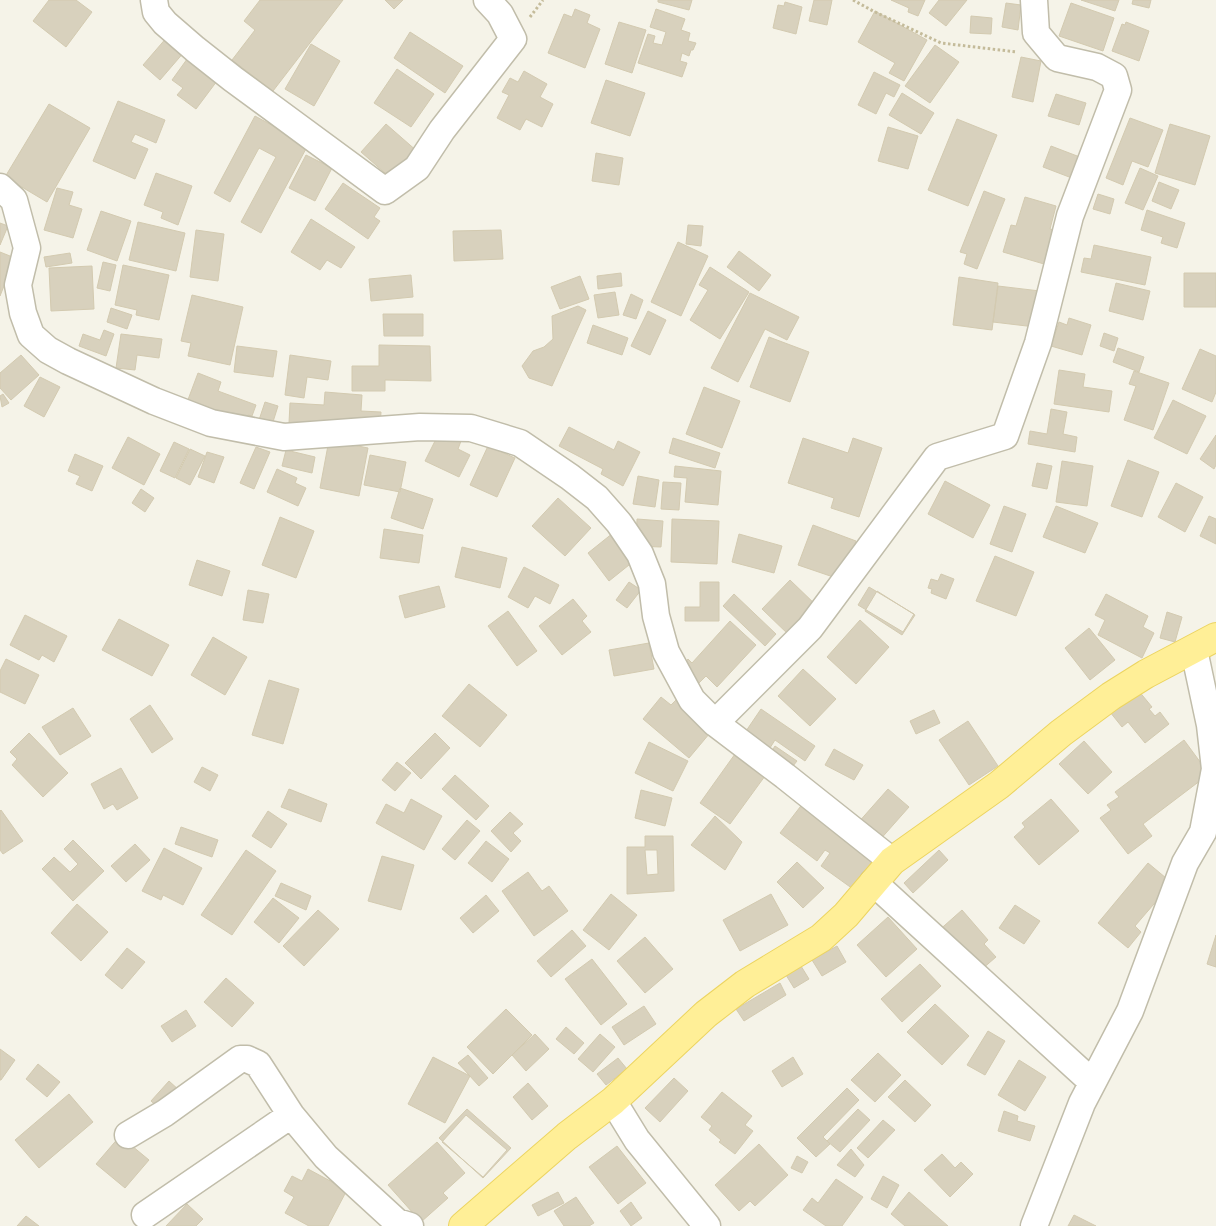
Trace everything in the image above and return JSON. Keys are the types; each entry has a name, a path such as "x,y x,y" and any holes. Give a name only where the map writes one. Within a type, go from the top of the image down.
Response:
{"main road":[{"path":"463,1226 567,1136 613,1101 706,1014 745,984 822,938 846,915 892,861 999,785 1061,733 1111,696 1146,674 1205,644"}],"street":[{"path":"154,0 156,12 160,17 195,49 385,191 417,168 442,130 513,39 500,14 487,0"},
{"path":"715,723 810,628 937,458 1005,436 1038,343 1070,216 1118,90 1114,76 1098,66 1057,58 1036,33 1034,0"},
{"path":"0,187 14,200 27,248 18,285 23,313 31,335 48,350 68,361 154,401 211,423 284,438 420,427 471,428 520,444 570,477 597,498 619,523 640,554 652,584 656,616 666,652 692,700 715,723 892,861"},
{"path":"1034,1226 1082,1103 1130,1011 1185,863 1203,832 1215,769 1210,726 1205,644"},
{"path":"873,882 1092,1082"},
{"path":"128,1136 165,1113 240,1059 247,1059 258,1064 291,1115 326,1157 396,1222 410,1226"},
{"path":"613,1101 638,1140 708,1226"},
{"path":"145,1215 291,1115"}],"path":[{"path":"853,0 942,43 1057,58"}],"building":[{"path":"49,0 76,0 92,12 66,47 33,21"},
{"path":"260,0 343,0 273,91 232,60 255,30 244,21"},
{"path":"385,0 403,0 394,9"},
{"path":"658,0 692,0 689,10 658,2"},
{"path":"814,0 832,0 827,25 809,21"},
{"path":"891,0 925,0 918,16 908,12 909,8"},
{"path":"939,0 967,0 946,26 929,13"},
{"path":"1081,0 1119,0 1115,11"},
{"path":"1133,0 1151,0 1149,8 1132,4"},
{"path":"785,2 802,7 796,34 773,28 778,5 784,6"},
{"path":"1006,3 1021,5 1018,30 1002,27"},
{"path":"1071,3 1114,18 1103,51 1059,36"},
{"path":"575,9 590,15 587,23 600,29 585,68 548,53 564,14 572,17"},
{"path":"656,9 685,19 681,30 690,33 688,41 696,43 689,56 682,53 680,61 687,63 682,77 638,63 648,34 655,36 653,43 662,45 666,32 650,27"},
{"path":"875,11 927,40 904,81 889,73 895,63 858,42"},
{"path":"971,16 992,18 991,34 970,33"},
{"path":"619,22 646,30 632,73 605,64"},
{"path":"1126,22 1149,31 1139,61 1112,51 1122,24 1125,25"},
{"path":"410,32 463,66 445,93 394,58"},
{"path":"168,36 185,51 160,80 143,65"},
{"path":"311,44 340,61 314,106 285,89"},
{"path":"935,45 959,62 930,103 905,86"},
{"path":"190,55 220,77 196,109 177,95 183,88 172,80"},
{"path":"1021,57 1041,61 1033,102 1012,97"},
{"path":"397,69 434,94 411,127 374,103"},
{"path":"524,71 547,84 540,97 553,104 542,127 526,119 520,130 497,118 509,95 502,92 510,78 518,82"},
{"path":"874,72 900,85 894,97 886,93 876,114 858,105"},
{"path":"606,80 645,93 630,136 591,123"},
{"path":"902,93 934,113 921,134 889,115"},
{"path":"1056,94 1086,103 1079,125 1048,116"},
{"path":"118,101 165,120 156,143 135,134 131,142 148,149 135,179 93,161"},
{"path":"49,104 90,128 47,202 5,177"},
{"path":"255,116 308,145 261,233 241,222 276,157 259,148 230,202 214,193"},
{"path":"1130,118 1163,130 1148,167 1132,161 1123,185 1106,178"},
{"path":"957,119 997,135 968,206 928,190"},
{"path":"386,124 418,152 393,180 361,152"},
{"path":"1170,124 1210,136 1195,185 1155,173"},
{"path":"888,127 918,136 908,169 878,161"},
{"path":"1051,146 1085,159 1077,180 1043,167"},
{"path":"596,153 623,158 619,185 592,181"},
{"path":"306,155 332,168 315,201 289,188"},
{"path":"1140,168 1158,176 1143,210 1125,203"},
{"path":"156,173 192,186 178,225 161,218 163,212 144,205"},
{"path":"1159,182 1179,190 1171,209 1152,201"},
{"path":"343,183 380,208 374,217 380,221 368,239 325,209"},
{"path":"57,188 73,192 69,205 82,209 73,238 44,230"},
{"path":"984,191 1005,199 977,269 964,264 967,254 960,252"},
{"path":"1098,194 1114,199 1110,214 1093,209"},
{"path":"1025,197 1056,206 1050,229 1054,230 1044,264 1003,252 1011,225 1016,226"},
{"path":"1147,210 1185,223 1177,248 1161,243 1163,237 1141,230"},
{"path":"101,211 131,221 117,261 87,250"},
{"path":"311,219 355,247 341,268 327,260 320,270 291,252"},
{"path":"138,222 185,233 176,271 129,260"},
{"path":"0,223 8,226 0,245"},
{"path":"688,225 703,226 701,246 686,244"},
{"path":"196,230 224,234 218,281 190,277"},
{"path":"501,230 503,259 454,261 453,231"},
{"path":"678,242 708,256 681,316 651,302"},
{"path":"1094,245 1151,257 1145,285 1081,272 1084,258 1091,259"},
{"path":"739,251 771,275 759,291 727,267"},
{"path":"0,252 15,258 0,296"},
{"path":"70,253 72,263 46,267 44,257"},
{"path":"103,262 116,265 110,291 97,288"},
{"path":"123,265 169,275 159,320 136,315 137,310 115,305"},
{"path":"92,266 94,309 51,311 49,268"},
{"path":"710,267 749,292 720,339 690,320 708,290 699,285"},
{"path":"621,273 622,286 598,289 597,276"},
{"path":"1184,273 1216,273 1216,307 1184,307"},
{"path":"411,275 413,297 371,301 369,279"},
{"path":"580,276 589,299 560,309 551,287"},
{"path":"959,277 998,283 992,330 953,325"},
{"path":"1116,283 1150,291 1143,320 1109,311"},
{"path":"998,286 1040,291 1035,327 993,322"},
{"path":"615,292 619,315 598,318 594,295"},
{"path":"750,293 799,317 787,340 765,329 738,382 711,368"},
{"path":"631,294 643,300 636,319 623,315"},
{"path":"192,295 243,307 230,365 188,356 191,343 181,341"},
{"path":"578,306 586,310 552,386 529,378 522,366 533,351 544,347 553,339 552,316"},
{"path":"111,308 132,315 127,329 107,322"},
{"path":"648,311 666,320 650,355 631,346"},
{"path":"383,314 423,314 423,336 384,336"},
{"path":"1069,318 1091,325 1082,355 1051,346 1059,322 1067,325"},
{"path":"593,325 628,338 622,355 587,343"},
{"path":"104,330 114,334 106,356 79,346 83,334 100,340"},
{"path":"1104,333 1118,338 1114,351 1100,346"},
{"path":"121,334 162,339 159,358 137,355 135,370 116,368"},
{"path":"769,337 809,352 790,402 750,387"},
{"path":"379,345 430,346 431,381 385,380 385,391 352,391 352,366 379,366"},
{"path":"237,346 277,351 273,377 234,372"},
{"path":"1118,348 1144,357 1139,372 1113,362"},
{"path":"1200,349 1216,356 1216,392 1212,402 1182,389"},
{"path":"21,355 39,375 11,400 0,388 0,373"},
{"path":"290,355 331,361 328,380 307,377 304,398 285,395"},
{"path":"1059,370 1085,374 1083,387 1112,391 1109,412 1054,404"},
{"path":"1134,371 1169,383 1153,430 1124,420 1136,386 1129,384"},
{"path":"198,373 221,382 218,391 256,405 252,416 248,415 244,425 186,405"},
{"path":"40,377 60,387 44,417 24,406"},
{"path":"704,387 740,401 722,448 686,434"},
{"path":"325,392 362,395 361,411 381,412 380,429 289,423 290,403 324,405"},
{"path":"3,394 9,403 2,407 0,396"},
{"path":"1173,400 1206,416 1187,454 1154,438"},
{"path":"265,402 278,406 272,425 259,420"},
{"path":"1051,409 1067,412 1063,434 1077,437 1075,452 1028,444 1030,431 1047,434"},
{"path":"569,427 614,450 618,441 640,452 623,486 601,474 603,469 559,446"},
{"path":"440,431 461,441 458,449 470,455 459,477 425,461"},
{"path":"1216,435 1216,465 1214,469 1200,459"},
{"path":"128,437 160,454 144,485 112,468"},
{"path":"673,438 720,453 715,468 669,453"},
{"path":"803,438 848,453 853,438 882,448 859,517 831,508 834,498 788,483"},
{"path":"329,440 368,448 359,496 320,488"},
{"path":"174,442 189,449 175,478 160,471"},
{"path":"488,446 515,458 497,497 470,485"},
{"path":"256,447 270,452 254,489 240,483"},
{"path":"190,449 205,456 190,485 176,478"},
{"path":"286,450 315,457 312,473 282,466"},
{"path":"207,452 224,457 214,483 198,477"},
{"path":"75,454 103,466 92,491 76,484 80,476 68,471"},
{"path":"370,455 406,462 400,492 364,485"},
{"path":"1128,460 1159,472 1142,517 1111,506"},
{"path":"1062,461 1093,466 1087,506 1056,502"},
{"path":"1037,463 1052,466 1047,489 1032,486"},
{"path":"675,466 721,471 718,505 685,502 687,478 674,477"},
{"path":"277,469 297,478 295,483 306,488 298,506 267,492"},
{"path":"638,476 659,480 655,507 633,504"},
{"path":"945,481 990,505 973,538 928,514"},
{"path":"663,482 681,483 679,510 661,509"},
{"path":"1176,483 1203,497 1185,532 1158,517"},
{"path":"400,488 433,499 423,529 391,518"},
{"path":"141,489 154,498 145,512 132,503"},
{"path":"558,498 591,528 565,556 532,526"},
{"path":"1004,506 1026,514 1012,552 990,544"},
{"path":"1056,506 1098,523 1085,553 1043,537"},
{"path":"1209,516 1216,519 1216,544 1200,536"},
{"path":"280,517 314,531 296,578 262,565"},
{"path":"637,519 663,521 661,547 636,546"},
{"path":"672,519 719,521 717,564 671,562"},
{"path":"813,525 856,541 842,580 798,565"},
{"path":"384,529 423,535 419,563 380,558"},
{"path":"613,533 634,561 609,581 588,553"},
{"path":"739,534 782,546 774,573 732,562"},
{"path":"462,547 507,558 500,588 455,577"},
{"path":"995,556 1034,572 1016,616 976,601"},
{"path":"197,560 230,571 222,596 189,585"},
{"path":"524,567 559,585 550,604 535,596 528,608 508,597"},
{"path":"941,574 954,579 946,599 931,593 932,589 928,588 931,579 938,581"},
{"path":"790,580 818,607 790,636 762,609"},
{"path":"629,582 641,590 627,608 616,600"},
{"path":"700,582 719,582 719,621 685,621 685,607 700,607"},
{"path":"439,586 445,607 405,618 399,596"},
{"path":"869,587 914,614 903,632 858,605"},
{"path":"248,590 269,594 263,623 243,620"},
{"path":"877,591 915,615 902,635 865,611"},
{"path":"734,594 776,634 765,646 723,606"},
{"path":"1106,594 1148,616 1143,627 1154,633 1142,658 1098,635 1105,620 1095,615"},
{"path":"573,599 587,616 582,621 591,632 562,655 539,626"},
{"path":"508,611 537,651 517,666 488,626"},
{"path":"1167,612 1182,617 1175,642 1160,638"},
{"path":"25,615 67,636 54,662 42,655 39,660 10,645"},
{"path":"119,619 169,645 152,676 102,650"},
{"path":"860,620 889,647 856,684 827,657"},
{"path":"730,621 756,645 717,687 706,676 699,683 681,667 688,659 692,663"},
{"path":"1089,628 1115,660 1090,680 1065,648"},
{"path":"213,637 247,657 225,695 191,675"},
{"path":"649,643 654,669 614,676 609,650"},
{"path":"6,659 39,675 25,704 0,692 0,671"},
{"path":"803,669 836,699 810,726 778,696"},
{"path":"269,680 299,689 283,744 252,735"},
{"path":"469,684 507,715 480,747 442,716"},
{"path":"1138,690 1152,707 1149,709 1155,716 1160,712 1169,724 1145,743 1128,722 1122,727 1110,712"},
{"path":"661,697 671,705 679,697 715,727 689,758 643,719"},
{"path":"150,705 173,739 152,753 130,719"},
{"path":"73,708 91,736 60,755 42,727"},
{"path":"761,709 815,746 805,761 775,740 768,751 744,734"},
{"path":"934,710 940,723 916,734 910,721"},
{"path":"968,721 998,766 969,785 939,740"},
{"path":"29,733 68,773 43,797 12,765 17,759 10,752"},
{"path":"435,733 450,748 421,779 405,763"},
{"path":"1184,740 1209,774 1143,824 1152,836 1128,854 1100,818 1111,810 1107,805 1119,797 1115,792"},
{"path":"1084,741 1112,772 1088,794 1059,764"},
{"path":"649,742 688,761 673,791 635,773"},
{"path":"775,746 797,761 789,771 768,757"},
{"path":"834,749 863,765 854,780 825,765"},
{"path":"735,754 765,776 730,824 700,803"},
{"path":"397,762 411,773 395,791 382,780"},
{"path":"202,767 218,775 210,791 194,782"},
{"path":"121,768 138,798 117,810 113,804 104,809 91,784"},
{"path":"455,775 489,806 476,820 442,789"},
{"path":"289,789 327,804 321,822 281,807"},
{"path":"888,789 909,807 878,842 857,824"},
{"path":"641,790 672,798 665,826 635,818"},
{"path":"807,798 880,852 853,889 821,866 830,853 825,850 817,861 780,833"},
{"path":"411,799 442,816 424,850 376,823 386,804 404,813"},
{"path":"1051,799 1079,831 1039,865 1014,837 1025,827 1022,823"},
{"path":"1,810 23,841 3,854 0,850"},
{"path":"268,811 287,824 271,848 252,836"},
{"path":"510,812 523,824 513,833 521,841 511,852 491,831"},
{"path":"715,816 742,842 725,870 691,845"},
{"path":"467,820 480,831 455,860 442,849"},
{"path":"181,827 218,840 212,857 175,844"},
{"path":"645,836 673,836 674,891 627,894 627,847 645,847","holes":["645,850 657,850 658,874 647,875"]},
{"path":"73,840 104,871 73,901 42,869 54,857 70,872 78,864 64,849"},
{"path":"486,841 509,859 492,882 468,863"},
{"path":"135,844 150,860 126,882 111,866"},
{"path":"164,848 202,868 183,905 163,895 161,900 142,891"},
{"path":"246,850 276,871 232,935 201,915"},
{"path":"939,850 948,860 913,893 904,883"},
{"path":"382,856 414,865 401,910 368,901"},
{"path":"797,862 824,888 803,908 777,882"},
{"path":"1148,863 1172,883 1135,926 1141,932 1128,948 1098,923"},
{"path":"528,872 542,891 549,886 568,911 534,936 502,891"},
{"path":"281,883 311,896 306,910 275,896"},
{"path":"611,894 637,915 609,950 583,930"},
{"path":"771,894 788,925 740,951 723,920"},
{"path":"486,895 499,911 473,933 460,918"},
{"path":"273,898 299,918 279,943 254,922"},
{"path":"77,904 108,932 81,961 51,933"},
{"path":"1015,905 1040,921 1024,944 999,928"},
{"path":"318,910 339,929 304,966 283,946"},
{"path":"962,910 988,940 984,944 996,957 974,976 936,933"},
{"path":"888,917 917,949 886,977 857,945"},
{"path":"572,930 586,946 551,977 537,961"},
{"path":"1216,935 1216,967 1207,964"},
{"path":"645,937 673,969 645,993 617,961"},
{"path":"837,946 846,962 822,976 812,960"},
{"path":"127,948 145,962 122,989 105,975"},
{"path":"592,959 627,1004 601,1025 565,979"},
{"path":"920,964 941,986 902,1022 881,999"},
{"path":"801,966 809,979 794,988 786,975"},
{"path":"226,978 254,1003 232,1027 204,1002"},
{"path":"780,983 786,995 744,1021 736,1009"},
{"path":"935,1004 969,1036 942,1065 907,1032"},
{"path":"644,1006 656,1024 624,1045 612,1027"},
{"path":"506,1009 532,1035 493,1074 467,1047"},
{"path":"186,1010 196,1026 172,1042 161,1026"},
{"path":"566,1027 584,1043 574,1054 556,1039"},
{"path":"988,1031 1005,1041 985,1075 967,1065"},
{"path":"535,1034 549,1049 526,1071 512,1055"},
{"path":"600,1034 615,1047 593,1072 578,1059"},
{"path":"0,1049 15,1060 1,1080 0,1080"},
{"path":"878,1053 901,1075 875,1102 851,1080"},
{"path":"468,1055 488,1078 479,1086 458,1063"},
{"path":"433,1057 470,1076 445,1123 408,1104"},
{"path":"793,1057 803,1074 782,1087 772,1071"},
{"path":"618,1058 627,1069 606,1085 597,1074"},
{"path":"1019,1060 1046,1077 1025,1111 998,1095"},
{"path":"38,1064 60,1082 47,1097 26,1079"},
{"path":"674,1078 688,1091 660,1122 645,1108"},
{"path":"905,1080 931,1105 915,1122 888,1097"},
{"path":"169,1081 180,1091 162,1111 151,1101"},
{"path":"528,1083 548,1106 532,1120 513,1097"},
{"path":"847,1088 859,1100 823,1137 830,1144 816,1157 797,1138"},
{"path":"722,1092 752,1116 745,1125 753,1131 735,1154 719,1142 721,1140 709,1130 712,1126 701,1117"},
{"path":"69,1094 93,1122 39,1168 15,1140"},
{"path":"467,1109 511,1148 483,1178 439,1138"},
{"path":"858,1109 870,1120 840,1152 827,1141"},
{"path":"1004,1111 1018,1116 1017,1121 1035,1126 1030,1141 998,1131"},
{"path":"466,1115 507,1150 483,1177 442,1142"},
{"path":"883,1120 895,1130 868,1158 857,1148"},
{"path":"120,1136 149,1160 125,1188 96,1164"},
{"path":"437,1142 465,1173 443,1193 448,1198 421,1222 388,1185"},
{"path":"759,1144 788,1175 755,1206 750,1201 739,1211 715,1185"},
{"path":"617,1146 646,1183 618,1204 589,1167"},
{"path":"851,1149 864,1165 855,1177 837,1165"},
{"path":"942,1154 955,1168 961,1162 973,1174 950,1197 924,1170"},
{"path":"797,1156 808,1162 802,1173 791,1168"},
{"path":"308,1169 347,1190 328,1226 309,1226 285,1213 294,1197 284,1191 292,1176 302,1181"},
{"path":"883,1176 899,1185 887,1208 871,1199"},
{"path":"836,1179 863,1197 842,1226 826,1226 803,1210 812,1198 818,1203"},
{"path":"558,1192 564,1203 538,1216 532,1205"},
{"path":"909,1192 948,1226 905,1226 891,1214"},
{"path":"576,1197 594,1223 589,1226 564,1226 554,1211"},
{"path":"631,1202 642,1218 631,1226 620,1211"},
{"path":"187,1204 203,1219 196,1226 166,1226"},
{"path":"1074,1215 1096,1226 1068,1226"},
{"path":"26,1216 39,1226 17,1226"}]}
